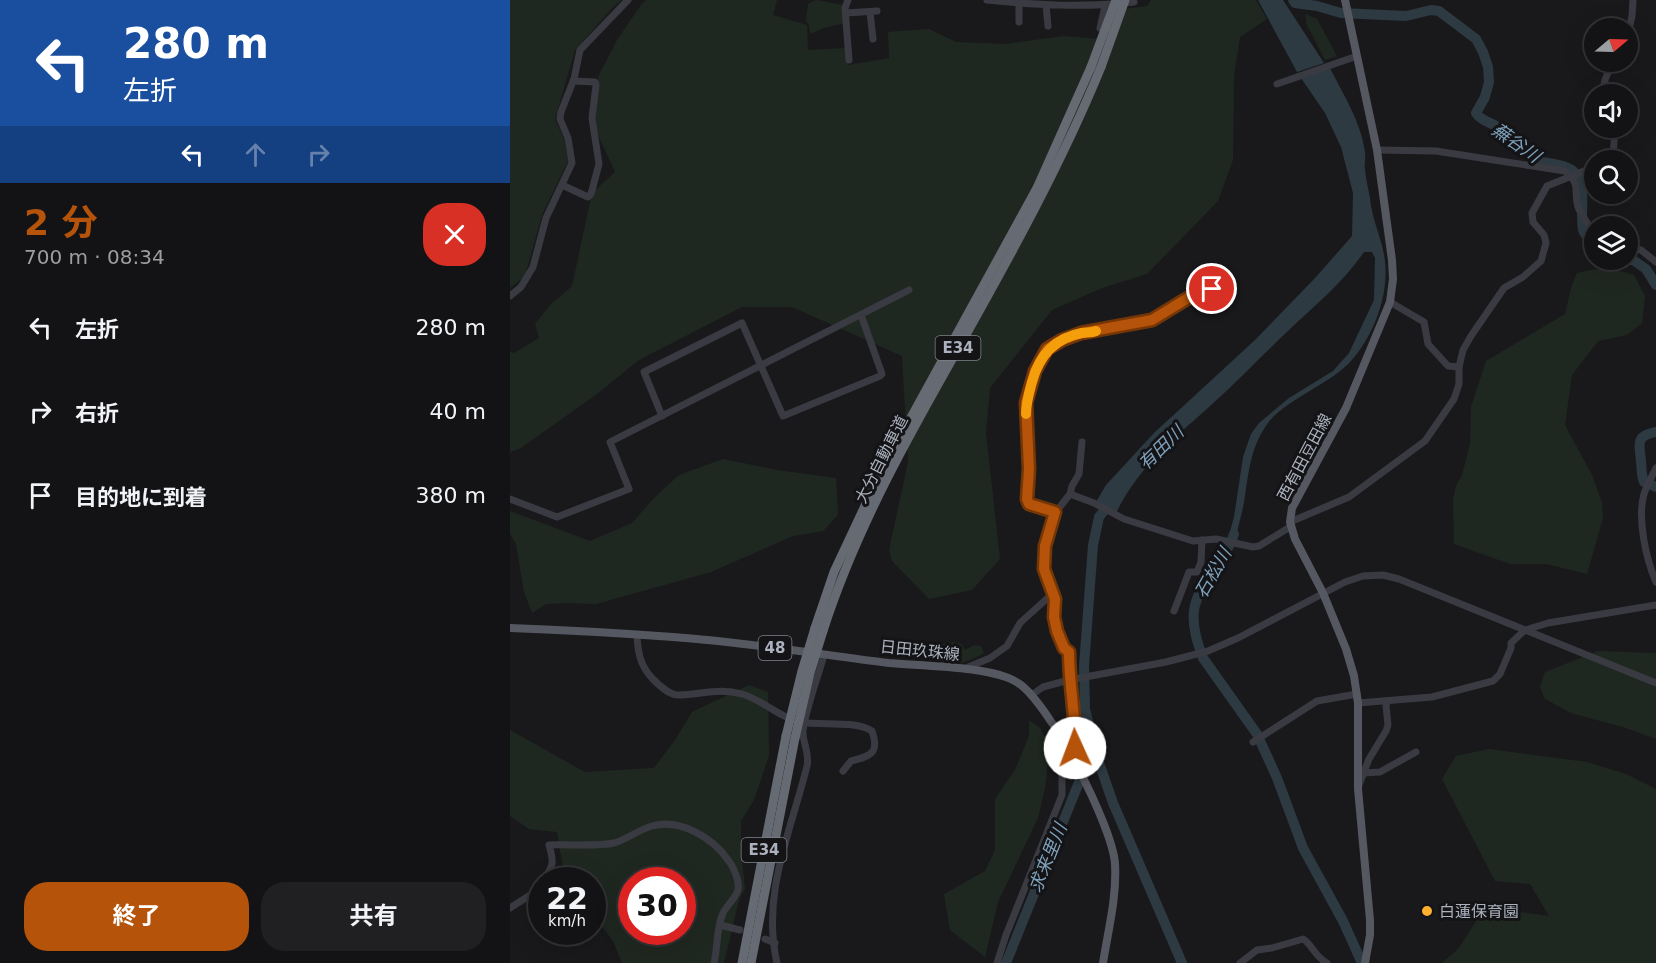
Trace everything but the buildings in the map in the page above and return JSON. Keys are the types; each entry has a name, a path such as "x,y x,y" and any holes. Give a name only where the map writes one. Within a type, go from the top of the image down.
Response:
{"highway":[{"name":"大分自動車道","path":"742,963 790,737 810,673 819,630 887,481 924,408 1033,213 1080,117 1116,0"},
{"name":"大分自動車道","path":"1096,67 1130,1"},
{"name":"大分自動車道","path":"751,963 790,737"}],"main road":[{"name":"西有田豆田線","path":"1345,0 1377,150 1393,279 1390,302 1346,408 1292,508 1290,524 1323,593 1346,649 1354,676 1358,699 1358,789 1370,911 1366,959"},
{"name":"日田玖珠線","path":"510,628 672,637 991,672 1008,677 1033,694 1077,766 1112,846 1116,878 1103,963"}],"street":[{"path":"510,296 521,287 533,267 546,218 572,163 568,138 560,119 573,81 580,50 628,0"},
{"path":"848,0 846,13 849,60"},
{"path":"987,0 1046,5 1105,6 1130,1"},
{"path":"1632,18 1633,0"},
{"path":"1019,3 1019,22"},
{"path":"1046,5 1048,26"},
{"path":"1100,28 1105,6"},
{"path":"846,13 874,11 873,39"},
{"path":"1277,84 1357,56"},
{"path":"562,185 588,197 591,194 599,164 592,118 596,85 595,82 573,81"},
{"path":"1377,150 1436,151 1555,169 1574,174"},
{"path":"1070,494 1094,503 1124,519 1193,541 1224,540 1253,547 1259,546 1290,524 1349,498 1425,441 1454,399 1459,384 1459,367 1471,336 1504,288 1523,277 1541,261 1546,243 1545,235 1533,222 1532,213 1547,186 1584,170"},
{"path":"1574,174 1584,216"},
{"path":"1638,250 1656,262"},
{"path":"1055,512 1035,507 1029,504 1027,499 1029,469 1026,403 1041,357 1047,349 1081,333 1152,320 1162,316 1188,298 1212,289 1208,274"},
{"path":"510,499 557,517 629,489 610,442 909,290"},
{"path":"1390,302 1424,322 1428,344 1448,366 1459,367"},
{"path":"662,416 644,372 742,323 783,416 880,376 882,374 861,315"},
{"path":"997,963 1062,795 1062,775 1075,748 1076,729 1069,680 1069,652 1064,648 1057,631 1054,617 1055,599 1044,569 1045,546 1055,512 1070,494 1081,467 1082,442"},
{"path":"1656,468 1644,494 1642,510 1646,553 1656,582"},
{"path":"1174,611 1189,572 1197,572 1201,562 1202,540"},
{"path":"1033,694 1043,687 1069,680 1166,662 1208,651 1238,638 1345,582 1363,576 1383,575 1399,579 1656,683"},
{"path":"961,670 990,658 1007,646 1020,623 1052,594"},
{"path":"1253,742 1317,701 1358,699 1387,702 1432,697 1493,681 1500,674 1511,648 1510,643 1525,630 1548,622 1656,605"},
{"path":"637,636 638,652 645,673 672,694 717,690 730,692 754,699 777,713 805,722 858,726 873,731 874,751 865,759 851,761 843,771"},
{"path":"777,963 774,888 784,841 808,764 803,732 824,655"},
{"path":"1358,789 1369,759 1386,731 1387,702"},
{"path":"1364,773 1380,772 1416,753"},
{"path":"552,867 554,862 549,845 612,843 655,825 688,829 712,842 732,865 738,891 723,914 714,963"},
{"path":"510,908 528,897"},
{"path":"720,926 740,930"},
{"path":"765,939 775,943"},
{"path":"1240,963 1257,950 1272,948 1299,939 1307,941 1314,954 1327,963"}],"shaded area":[{"path":"510,0 622,0 575,50 555,119 564,139 568,161 542,215 525,276 510,288"},
{"path":"646,0 777,0 773,15 807,25 808,50 846,48 848,65 889,58 888,32 929,29 956,42 1006,44 1064,36 1098,39 1109,11 1147,6 1151,0 1256,0 1267,19 1240,37 1234,76 1233,160 1218,201 1147,274 1102,288 1052,310 990,388 986,433 1000,559 972,590 929,599 892,561 889,550 908,462 902,356 792,307 742,307 639,360 597,394 521,448 510,452 510,352 514,353 539,338 535,324 550,305 572,286 592,193 615,172 595,128 598,77 617,40"},
{"path":"816,0 843,5 845,23 810,34 806,20 808,4"},
{"path":"1305,14 1317,19 1337,56 1325,60 1307,25"},
{"path":"1592,270 1616,270 1634,275 1645,296 1642,323 1627,335 1598,341 1572,375 1565,425 1592,475 1602,502 1603,518 1587,574 1546,564 1510,564 1454,544 1453,500 1470,444 1471,407 1486,361 1565,314 1577,273"},
{"path":"723,459 777,470 836,478 838,515 823,531 793,536 711,572 596,604 546,604 532,613 524,592 516,544 510,534 510,511 590,541 632,523 679,475"},
{"path":"953,642 962,644 965,650 974,645 981,646 984,653 963,662 941,664 940,644"},
{"path":"1598,651 1656,653 1656,739 1571,713 1545,699 1540,687 1545,672"},
{"path":"749,685 768,692 769,756 754,800 741,821 745,889 739,900 724,963 622,963 613,941 606,932 606,867 563,867 557,832 529,829 510,816 510,730 585,772 654,768 692,712"},
{"path":"1029,720 1040,728 1046,739 1048,763 1045,788 1038,818 998,902 985,957 950,930 944,894 985,871 995,850 995,799 1015,770 1029,736"},
{"path":"1489,749 1587,762 1626,774 1656,789 1656,963 1442,963 1459,948 1485,907 1549,916 1530,884 1495,881 1442,779 1456,756"}],"water":[{"path":"1258,0 1283,0 1324,63 1297,72"},
{"path":"1330,68 1360,130 1371,206 1384,255 1386,268 1383,297 1374,325 1360,350 1342,370 1285,407 1276,414 1262,432 1252,458 1235,541 1228,539 1234,517 1243,457 1251,434 1259,423 1289,398 1333,371 1349,353 1374,300 1375,258 1372,252 1364,252 1328,293 1157,455 1135,482 1116,513 1096,502 1106,485 1154,433 1255,340 1352,236 1353,193 1341,147 1325,113 1301,78"}],"waterway":[{"name":"蕪谷川","path":"1293,0 1295,3 1341,13 1406,16 1431,10 1439,11 1476,39 1488,67 1489,82 1485,97 1476,113 1517,142 1535,161 1561,165 1575,173 1581,187 1584,232"},
{"name":"蕪谷川","path":"1638,263 1646,269 1656,285"},
{"name":"蕪谷川","path":"1656,432 1644,436 1640,442 1644,482 1656,487"},
{"name":"有田川","path":"1112,501 1099,517 1093,545 1084,666 1085,709 1097,757 1113,803 1182,963"},
{"name":"石松川","path":"1234,534 1231,543 1201,589 1197,600 1193,620 1198,644 1203,658 1257,734 1277,778 1303,848 1343,921 1362,963"},
{"name":"求来里川","path":"1006,963 1086,765 1097,757"}],"slow traffic":[{"path":"1026,414 1026,403 1035,371 1047,349 1081,333 1096,331"}],"place":[{"name":"白蓮保育園","path":"1427,911"}],"route":[{"path":"1075,748 1076,729 1069,680 1069,652 1064,648 1057,631 1054,617 1055,599 1044,569 1045,546 1055,512 1035,507 1029,504 1027,499 1029,469 1026,403 1035,371 1047,349 1062,340 1081,333 1091,333 1152,320 1162,316 1188,298 1212,289"}]}
